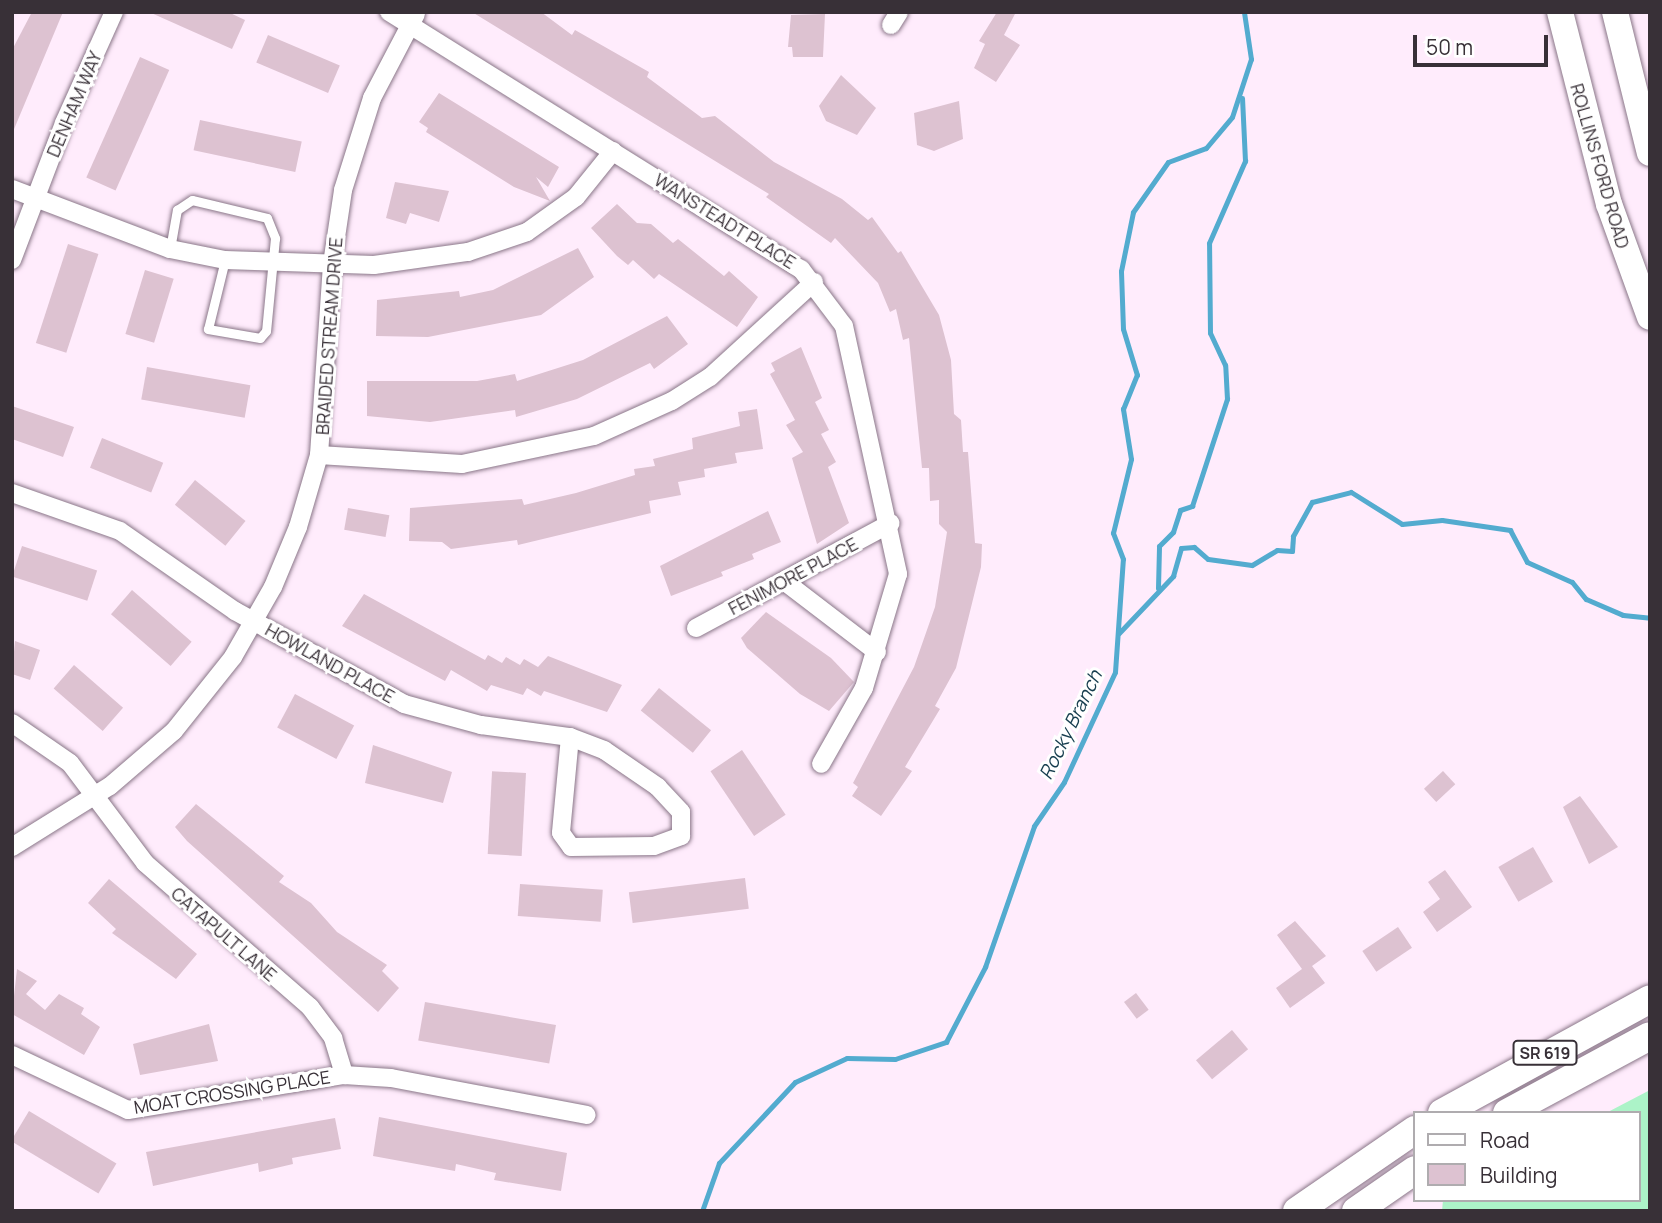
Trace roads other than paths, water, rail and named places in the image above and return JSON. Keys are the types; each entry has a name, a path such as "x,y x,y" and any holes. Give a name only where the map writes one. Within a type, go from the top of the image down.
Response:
{"main road":[{"name":"ROLLINS FORD ROAD","path":"1560,12 1609,204 1650,317"},
{"path":"1615,12 1650,153"},
{"name":"SR 619","path":"1446,1111 1650,999"},
{"name":"SR 619","path":"1511,1111 1650,1036"},
{"path":"1297,1211 1414,1131"},
{"path":"1356,1211 1414,1171"}],"street":[{"name":"DENHAM WAY","path":"12,260 35,198 114,12"},
{"name":"WANSTEADT PLACE","path":"389,12 414,18 814,282 854,352 891,523 898,574 877,652 847,724 821,764"},
{"name":"BRAIDED STREAM DRIVE","path":"12,847 94,798 174,731 205,695 255,622 299,527 319,455 332,264 356,144 414,18"},
{"path":"12,189 170,249 225,260 332,264 421,261 505,243 576,197 613,151"},
{"path":"319,455 462,464 594,436 672,401 710,377 814,282"},
{"name":"HOWLAND PLACE","path":"12,493 120,531 255,622 404,704 481,726 570,737 604,750 657,787 681,813 681,836 654,846 571,847 561,833 570,737"},
{"name":"FENIMORE PLACE","path":"696,628 891,523"},
{"path":"784,581 877,652"},
{"name":"CATAPULT LANE","path":"12,723 51,745 145,863 321,1020 344,1075"},
{"name":"MOAT CROSSING PLACE","path":"12,1055 128,1110 344,1075 391,1078 587,1115"}],"lane":[{"path":"170,249 177,210 192,200 258,212 267,218 275,238 266,331 253,340 208,329 225,260"}],"waterway":[{"name":"Rocky Branch","path":"702,1211 719,1163 795,1082 847,1058 895,1059 946,1042 985,967 1034,826 1064,782 1115,672 1123,559 1113,533 1131,459 1123,409 1137,375 1123,329 1121,271 1133,212 1168,162 1206,148 1232,117 1251,59 1244,12"},
{"path":"1158,588 1159,546 1173,532 1180,510 1192,506 1227,399 1225,365 1210,333 1209,243 1245,161 1242,98"},
{"path":"1119,633 1173,576 1181,548 1194,547 1208,559 1252,565 1277,550 1292,551 1293,536 1312,502 1351,492 1402,524 1442,520 1510,530 1527,562 1572,582 1586,599 1623,615 1650,618"}]}
